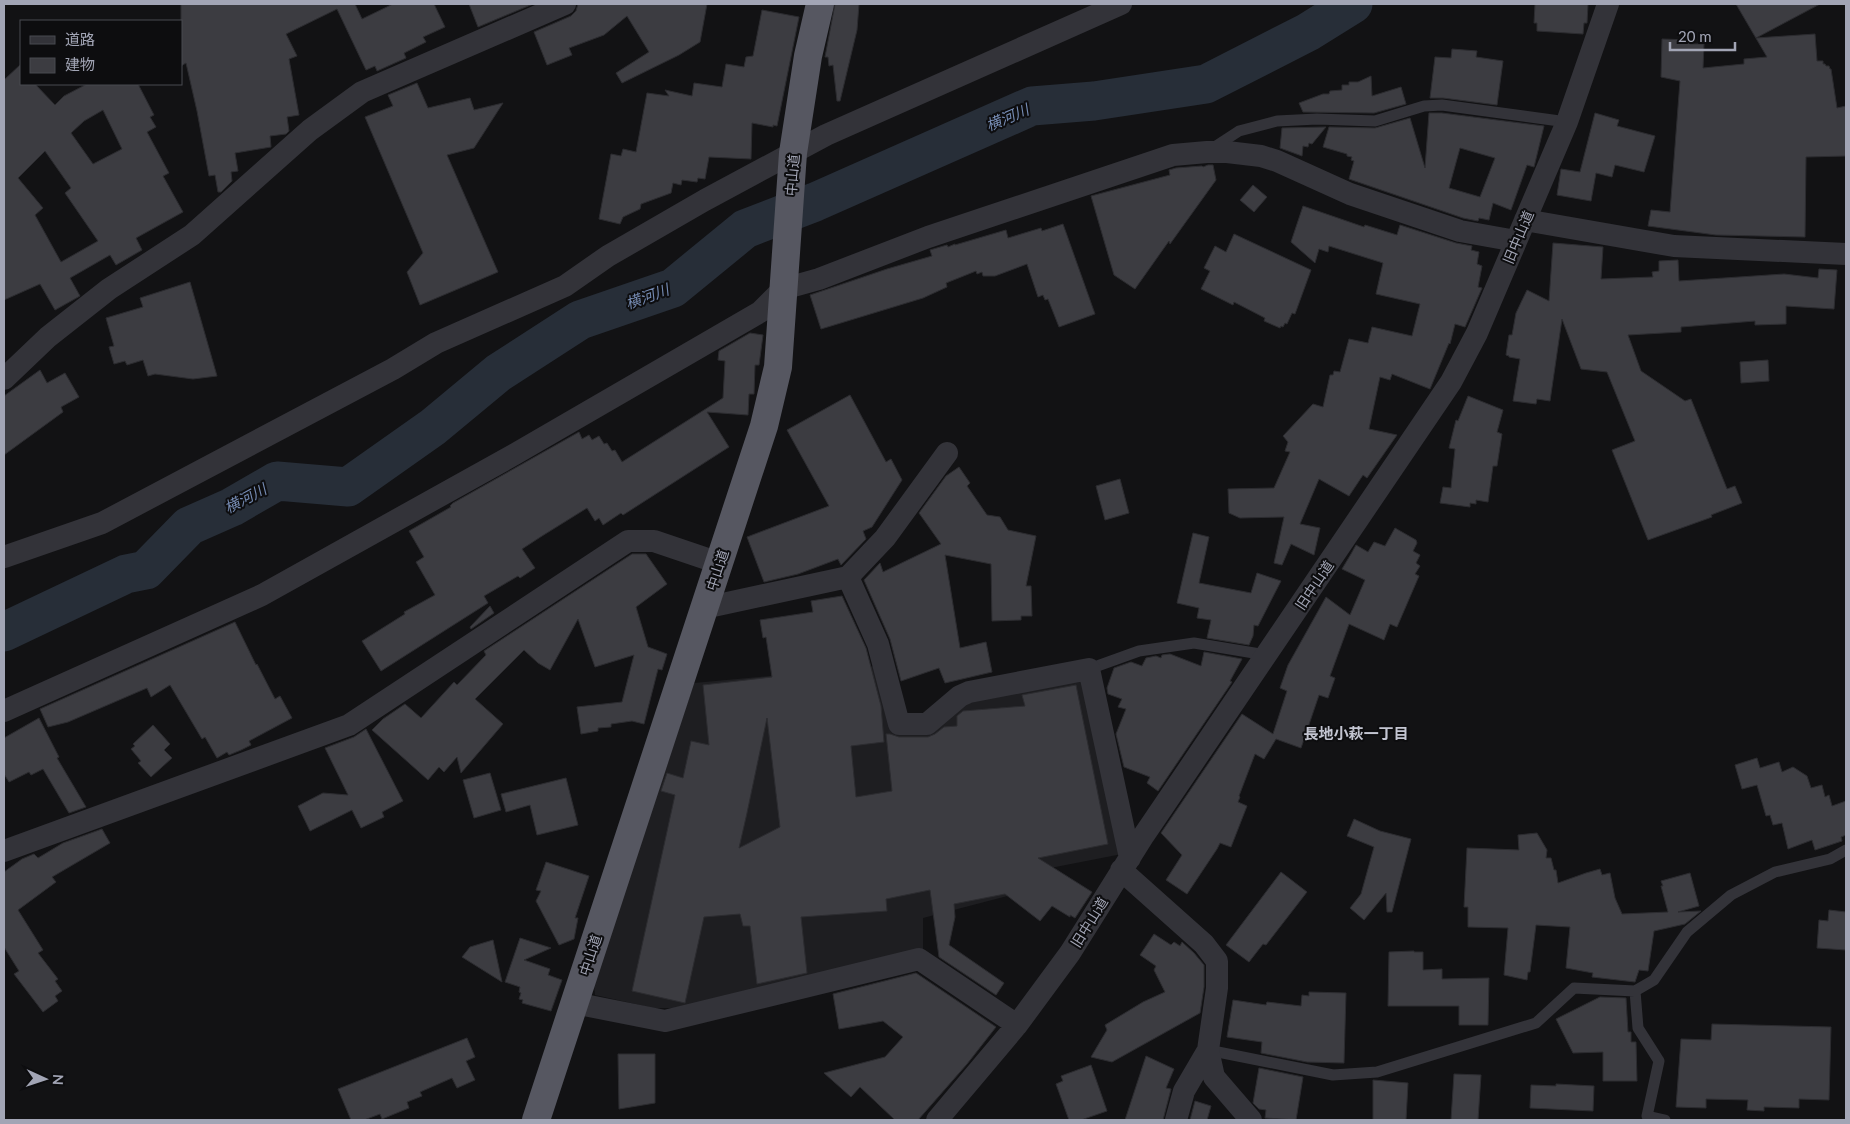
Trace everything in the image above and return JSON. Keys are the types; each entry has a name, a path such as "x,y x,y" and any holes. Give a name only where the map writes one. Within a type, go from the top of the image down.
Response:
{"highway":[{"name":"中山道","path":"536,1120 764,426 778,367 793,158 808,56 820,4"}],"street":[{"path":"4,379 48,337 109,289 192,235 310,130 362,92 565,4"},
{"path":"4,557 102,524 392,369 436,343 564,286 616,251 705,200 793,158 840,128 1120,4"},
{"name":"旧中山道","path":"937,1120 1017,1025 1070,953 1126,864 1451,382 1477,333 1567,122 1608,4"},
{"path":"4,711 262,595 515,454 760,312 784,277 818,279 928,237 1173,155 1227,152 1261,156 1277,161 1350,194 1460,231 1516,241"},
{"path":"1525,220 1674,246 1846,254"},
{"path":"704,608 848,577 885,538 947,453"},
{"path":"4,852 349,725 628,541 654,541 719,563"},
{"path":"848,577 878,644 899,724 927,724 960,696 969,692 1089,669 1126,864 1204,944 1217,961 1217,988 1208,1050 1214,1077 1251,1120"},
{"path":"574,1004 664,1020 919,959 1017,1025"},
{"path":"1176,1120 1184,1091 1208,1050"}],"lane":[{"path":"1207,152 1239,131 1277,121 1317,119 1376,121 1424,106 1442,105 1567,122"},
{"path":"1089,669 1139,651 1194,643 1266,655"},
{"path":"1208,1050 1333,1075 1377,1072 1536,1023 1574,988 1635,991 1654,980 1687,932 1731,895 1775,872 1830,859 1846,850"},
{"path":"1635,991 1638,1028 1659,1061 1647,1116 1665,1120"}],"shaded area":[{"path":"876,666 894,729 960,704 1082,674 1122,854 1035,871 1030,890 923,918 923,949 676,1008 653,1008 595,995 594,985 694,683"}],"building":[{"path":"181,4 355,4 362,19 393,4 434,4 445,27 423,37 426,42 404,53 406,58 377,71 375,66 366,70 337,9 286,34 297,56 289,59 299,115 287,117 289,131 286,134 270,136 271,147 235,153 238,171 231,172 232,181 221,192 218,192 215,175 209,176 186,63 182,65"},
{"path":"469,4 533,4 478,27"},
{"path":"578,4 707,4 700,42 679,55 622,83 616,73 649,52 627,16 604,35 569,48 572,55 547,65 534,32 571,16 576,11"},
{"path":"835,4 859,4 857,30 840,101 837,101 833,65 829,66 828,57 825,57"},
{"path":"1535,4 1588,4 1587,23 1584,23 1583,34 1537,31 1537,23 1534,23"},
{"path":"1736,4 1820,4 1756,38 1815,34 1817,61 1823,61 1823,64 1831,69 1837,108 1846,106 1846,156 1806,157 1805,237 1716,235 1648,226 1651,210 1670,212 1680,81 1661,77 1662,39 1691,40 1690,44 1704,44 1703,68 1744,64 1744,59 1767,57"},
{"path":"762,10 799,17 777,126 752,123 751,159 709,157 705,179 698,178 697,182 682,180 681,185 673,183 671,193 641,204 640,209 623,217 620,224 599,219 611,154 621,156 623,149 636,152 647,93 669,96 665,90 692,96 694,83 722,87 726,64 744,67 746,57 753,56"},
{"path":"1452,49 1477,51 1476,57 1503,61 1497,105 1430,98 1435,57 1451,58"},
{"path":"20,65 20,85 36,85 55,105 64,96 85,85 139,85 154,115 150,117 156,127 147,132 169,173 163,176 183,212 136,238 142,250 116,265 110,255 70,278 80,296 55,310 40,284 4,300 4,80","holes":["103,110 122,149 93,164 71,133 84,121","45,151 71,188 65,193 98,241 61,262 35,215 43,208 18,178"]},
{"path":"1371,76 1372,96 1401,87 1406,104 1374,113 1303,112 1299,103 1323,94 1329,94 1330,91 1342,90 1342,85 1349,85 1349,82 1358,82"},
{"path":"417,83 428,108 470,98 474,110 503,103 474,148 447,155 498,272 420,305 407,272 423,253 365,117 393,106 388,95"},
{"path":"1429,113 1544,126 1534,167 1527,165 1511,210 1493,203 1489,220 1479,218 1478,221 1463,218 1349,179 1354,161 1351,160 1352,157 1323,147 1329,127 1375,128 1410,118 1425,168","holes":["1460,148 1495,158 1480,197 1449,188"]},
{"path":"1595,113 1619,120 1617,126 1655,136 1644,172 1615,165 1612,177 1596,173 1591,201 1557,195 1561,169 1580,172"},
{"path":"1326,127 1312,144 1309,143 1308,147 1303,146 1302,156 1280,148 1282,128"},
{"path":"1213,165 1216,180 1135,289 1114,275 1091,196 1170,175 1169,170 1176,168 1203,167"},
{"path":"1253,185 1267,197 1254,212 1240,200"},
{"path":"1303,206 1364,227 1365,225 1397,235 1400,225 1456,243 1472,246 1471,250 1479,252 1477,264 1482,266 1478,287 1482,288 1465,327 1455,324 1450,344 1430,389 1392,374 1390,380 1380,377 1369,429 1397,435 1367,478 1363,475 1349,496 1319,479 1300,524 1320,528 1314,555 1291,544 1282,565 1274,563 1284,517 1240,518 1229,513 1228,489 1274,488 1290,452 1285,451 1288,442 1283,436 1313,404 1323,407 1330,375 1333,375 1334,371 1340,372 1349,339 1368,343 1372,327 1412,336 1420,304 1376,294 1383,263 1329,246 1328,252 1319,249 1315,263 1291,242"},
{"path":"1063,224 1095,314 1059,327 1048,299 1045,300 1043,295 1038,297 1027,264 995,276 983,276 982,272 977,274 976,271 946,283 947,287 923,298 821,329 810,295 932,256 930,250 947,245 948,247 1006,230 1008,238 1041,228 1042,231"},
{"path":"1234,234 1311,270 1295,314 1292,313 1287,324 1285,323 1283,327 1281,326 1280,328 1264,321 1265,318 1234,302 1233,305 1201,289 1210,271 1204,268 1215,246 1226,252"},
{"path":"1553,243 1603,247 1601,279 1653,277 1652,272 1659,271 1659,261 1678,260 1679,281 1784,274 1818,278 1819,269 1837,270 1834,309 1786,306 1786,324 1755,325 1755,321 1681,327 1681,332 1628,335 1641,371 1685,401 1691,399 1727,489 1735,486 1742,503 1711,515 1712,517 1648,540 1612,450 1635,441 1607,372 1581,369 1562,319 1550,401 1537,399 1536,404 1513,401 1520,359 1506,355 1509,335 1512,335 1516,313 1527,290 1549,301"},
{"path":"190,282 217,376 193,379 155,374 148,376 143,360 127,365 125,361 114,364 109,347 114,346 106,318 143,307 140,298"},
{"path":"750,333 763,335 759,365 755,365 754,394 749,394 748,415 707,412 729,447 623,515 621,513 603,525 599,518 595,521 587,508 542,536 522,549 535,568 520,578 518,576 484,596 488,603 381,671 362,641 405,614 404,612 435,595 416,562 424,557 409,531 451,507 453,503 579,432 582,439 589,435 592,440 599,436 612,451 615,450 622,462 723,398 725,361 718,360 719,351"},
{"path":"1768,360 1769,381 1741,383 1740,362"},
{"path":"40,370 47,383 65,373 79,397 61,407 63,412 4,455 4,396"},
{"path":"850,395 886,462 891,459 902,480 872,527 863,531 866,539 841,565 838,559 798,574 764,582 747,537 829,506 787,430"},
{"path":"1468,396 1503,410 1497,432 1502,434 1497,466 1493,466 1488,502 1476,500 1476,504 1470,503 1470,507 1440,503 1443,487 1451,488 1455,449 1449,448 1456,420 1458,421"},
{"path":"959,467 970,483 967,486 987,515 1000,517 1008,530 1036,536 1026,586 1031,586 1032,616 1021,616 1021,620 992,621 991,564 945,555 960,648 986,642 992,672 945,683 939,668 901,681 890,639 864,580 880,563 883,572 941,544 919,513 946,476"},
{"path":"1120,479 1129,513 1105,520 1096,486"},
{"path":"1395,528 1416,540 1417,543 1413,551 1420,555 1416,563 1420,566 1415,574 1419,576 1397,627 1390,624 1384,640 1349,624 1330,676 1335,678 1328,698 1319,695 1301,748 1276,739 1264,759 1255,754 1238,802 1247,806 1231,847 1220,843 1187,894 1166,880 1182,855 1161,833 1242,714 1273,734 1287,691 1280,688 1288,665 1326,597 1350,615 1365,580 1342,569 1356,545 1368,552 1374,542 1385,546"},
{"path":"1193,533 1209,537 1199,583 1251,593 1257,573 1281,581 1258,626 1254,625 1253,636 1249,645 1207,638 1211,620 1197,618 1199,608 1177,603"},
{"path":"632,554 646,554 667,584 636,607 648,647 667,654 662,670 658,669 644,724 632,721 611,724 611,727 598,728 598,731 581,734 577,707 622,702 634,655 595,667 578,619 550,670 538,663 524,650 475,699 503,724 461,773 457,757 444,772 439,767 428,780 372,730 383,719 405,704 421,718 454,682 457,685 486,655 484,651"},
{"path":"842,596 866,648 881,706 884,742 851,746 856,797 892,791 886,734 899,737 928,737 944,727 957,726 957,716 963,711 1025,706 1022,695 1076,685 1108,844 1038,858 1092,892 1075,918 1052,906 1040,921 1005,894 954,904 955,917 949,945 1004,983 996,995 939,957 930,890 886,899 887,911 801,917 807,973 757,984 750,926 743,926 740,914 704,917 685,1003 632,991 675,795 661,791 667,773 683,778 691,741 709,745 703,685 772,677 766,637 763,638 760,620 813,612 811,601","holes":["767,718 780,827 739,848"]},
{"path":"490,606 494,613 471,629 470,627"},
{"path":"235,622 275,699 280,696 292,718 249,741 251,745 229,755 227,752 217,758 205,737 202,739 170,685 151,697 147,688 68,722 48,727 40,709"},
{"path":"1204,652 1242,659 1230,681 1232,682 1158,791 1147,783 1150,777 1124,767 1116,734 1126,709 1118,707 1122,699 1108,694 1107,688 1114,668 1131,662 1142,666 1146,658 1156,656 1161,658 1162,655 1170,654 1201,666"},
{"path":"39,718 59,757 57,758 86,807 69,813 43,769 31,775 29,772 9,782 4,774 4,738"},
{"path":"153,725 170,744 164,750 172,758 151,777 138,763 141,761 131,749 135,746 133,744"},
{"path":"366,729 403,801 382,812 384,817 361,828 352,810 310,831 298,806 323,793 348,795 325,748 354,737"},
{"path":"1757,758 1760,768 1779,762 1782,772 1793,767 1807,776 1811,788 1822,785 1825,797 1829,795 1832,806 1846,801 1846,835 1841,837 1842,841 1815,850 1812,840 1788,849 1782,823 1773,825 1770,815 1766,816 1757,785 1742,789 1735,765"},
{"path":"490,773 501,810 474,818 463,780"},
{"path":"566,778 578,825 537,835 530,805 506,812 501,794"},
{"path":"1354,819 1380,831 1411,839 1392,912 1387,912 1386,893 1364,920 1350,908 1361,894 1374,847 1347,836"},
{"path":"102,829 110,843 52,877 56,882 18,910 43,950 38,953 58,979 55,981 62,991 55,996 58,1001 43,1012 14,974 19,971 4,947 4,872 22,859 34,854 38,858 63,843"},
{"path":"1537,833 1547,850 1546,858 1551,858 1554,870 1556,870 1558,883 1600,869 1602,875 1610,873 1615,898 1622,914 1668,912 1661,881 1690,873 1699,906 1678,912 1701,911 1685,924 1654,931 1648,971 1639,970 1635,982 1592,977 1593,973 1566,968 1570,927 1536,925 1530,972 1528,972 1527,980 1504,975 1508,928 1468,927 1468,907 1464,907 1467,848 1519,850 1518,835"},
{"path":"546,862 589,876 575,918 578,918 574,939 559,945 536,901 541,891 536,890"},
{"path":"1281,872 1307,892 1266,945 1263,944 1249,962 1226,945"},
{"path":"1829,910 1846,912 1846,950 1817,948 1819,920 1828,921"},
{"path":"1154,934 1171,945 1174,942 1180,946 1182,942 1204,965 1204,987 1200,1013 1112,1062 1091,1057 1107,1030 1105,1025 1143,1002 1165,992 1154,970 1156,966 1140,955"},
{"path":"520,938 551,948 524,960 550,969 548,975 562,980 551,1011 522,1003 523,1000 519,999 520,987 505,982"},
{"path":"493,940 502,982 462,957 470,947"},
{"path":"1389,952 1423,952 1423,970 1442,969 1442,979 1489,978 1488,1025 1459,1025 1459,1006 1388,1006"},
{"path":"916,973 996,1027 967,1064 918,1120 895,1120 860,1087 851,1097 824,1073 885,1057 903,1037 883,1021 839,1029 833,994"},
{"path":"1309,992 1346,993 1344,1063 1307,1062 1261,1053 1262,1042 1227,1037 1233,1000 1266,1005 1267,1002 1301,1006 1302,995 1309,996"},
{"path":"1600,997 1626,998 1628,1032 1631,1032 1631,1042 1636,1042 1637,1081 1603,1081 1603,1052 1573,1053 1556,1019"},
{"path":"1712,1024 1831,1027 1829,1100 1799,1099 1799,1108 1764,1107 1764,1111 1747,1110 1748,1100 1706,1099 1706,1108 1676,1107 1681,1039 1711,1040"},
{"path":"467,1038 475,1057 466,1061 475,1080 457,1088 452,1078 420,1092 422,1096 407,1102 409,1108 382,1119 380,1114 364,1120 351,1120 338,1089"},
{"path":"618,1054 655,1054 655,1103 619,1109"},
{"path":"1146,1056 1174,1069 1166,1088 1171,1089 1163,1120 1125,1120"},
{"path":"1091,1065 1107,1111 1081,1120 1069,1120 1056,1084 1063,1081 1061,1076"},
{"path":"1259,1068 1303,1077 1296,1120 1265,1118 1266,1110 1259,1109 1253,1103"},
{"path":"1454,1074 1481,1075 1478,1120 1451,1120"},
{"path":"1373,1080 1408,1083 1406,1120 1373,1120"},
{"path":"1556,1084 1594,1086 1593,1111 1530,1108 1531,1085 1556,1086"},
{"path":"1195,1101 1211,1106 1207,1120 1190,1120"}],"waterway":[{"name":"横河川","path":"4,632 126,574 146,570 189,526 232,507 277,481 348,487 433,427 498,373 580,320 673,288 745,229 815,202 1032,106 1094,101 1206,84 1308,32 1353,4"}],"district":[{"name":"長地小萩一丁目","path":"1356,733"}]}
